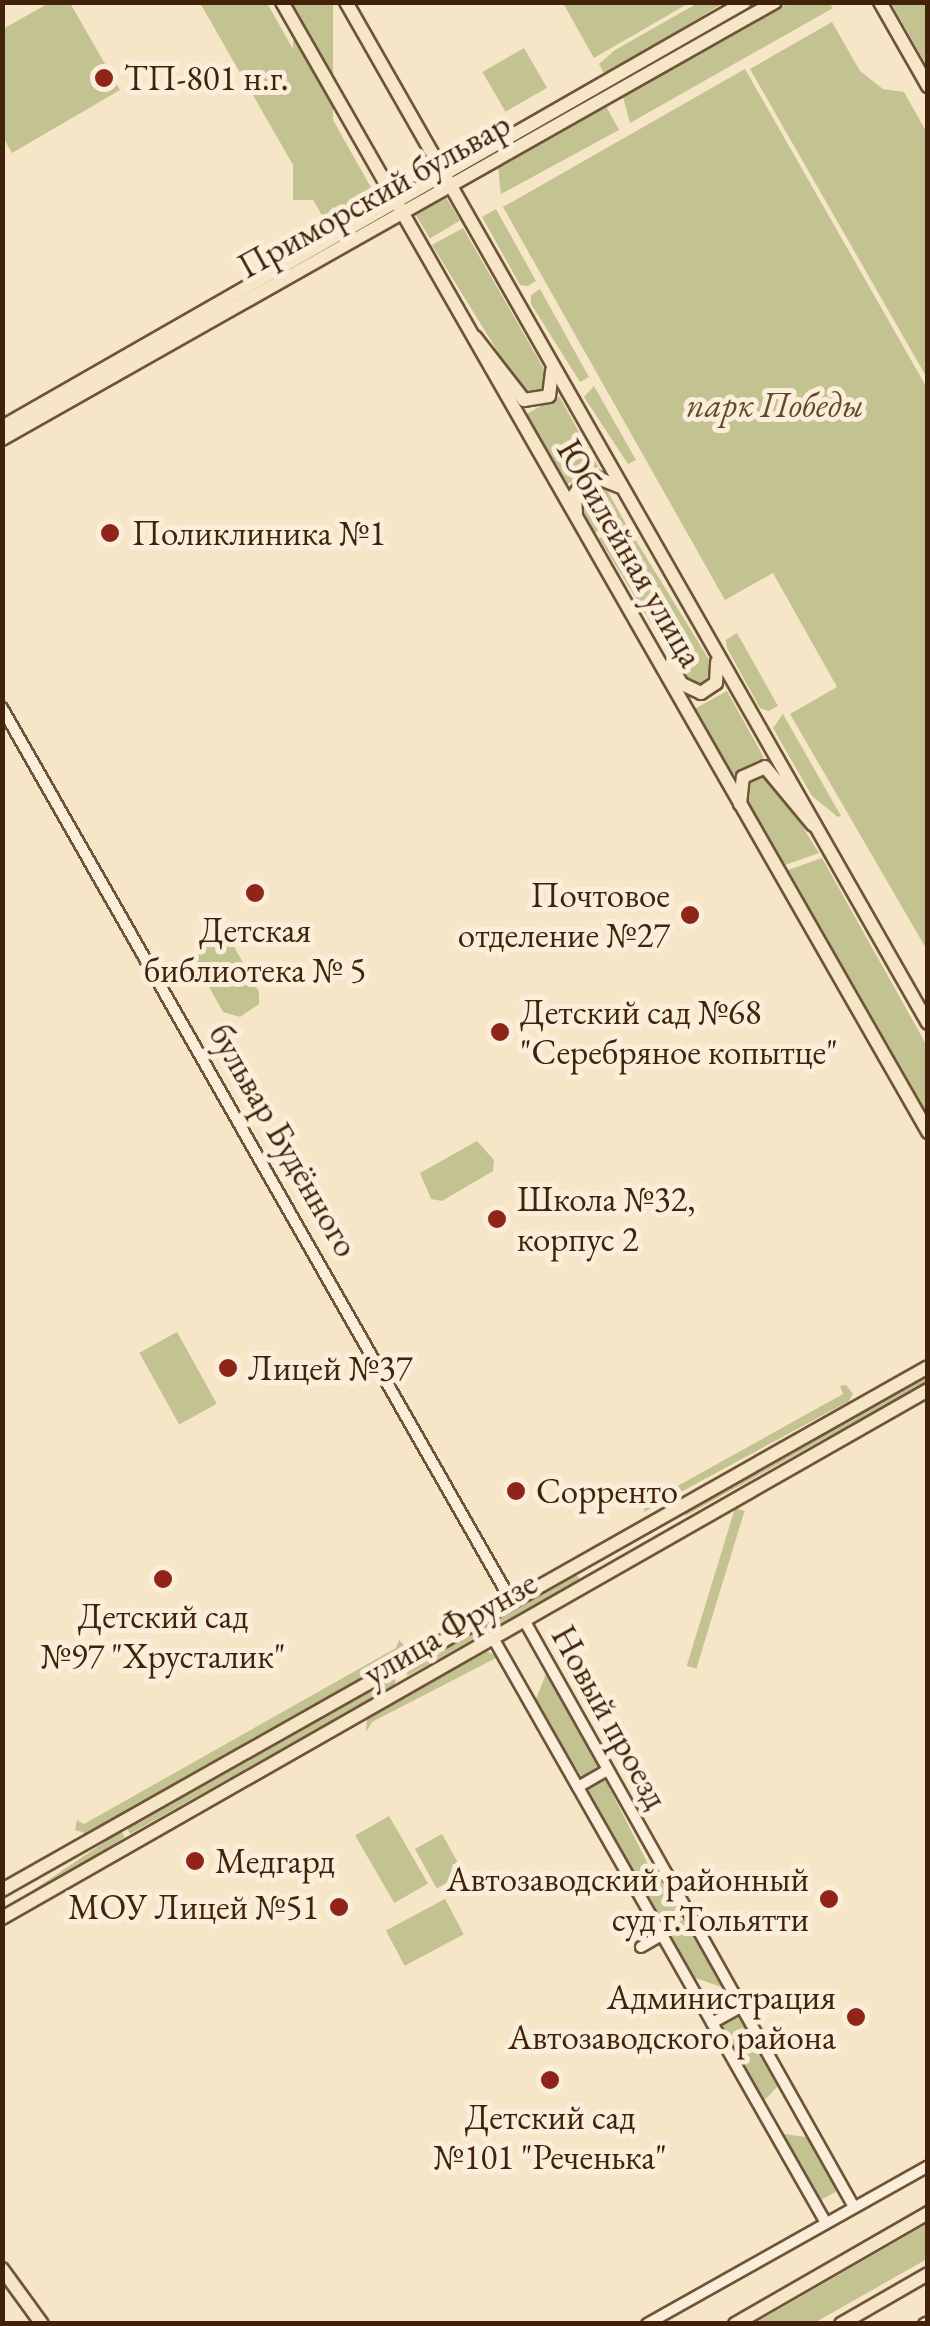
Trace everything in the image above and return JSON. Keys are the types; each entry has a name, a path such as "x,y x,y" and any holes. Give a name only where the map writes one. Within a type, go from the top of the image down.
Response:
{"main road":[{"name":"Юбилейная улица","path":"282,2 465,329 642,628 928,1132"},
{"name":"Юбилейная улица","path":"346,2 928,1024"},
{"path":"449,180 745,2"},
{"name":"Приморский бульвар","path":"2,439 449,180 775,2"},
{"path":"880,2 928,86"},
{"path":"2,427 400,208"},
{"path":"465,329 492,353 524,400 549,396 554,386 548,357"},
{"path":"577,520 575,494 584,481 595,477 622,487"},
{"path":"642,628 695,693 716,683 716,653"},
{"path":"741,807 743,777 765,768 798,814 819,830"},
{"name":"улица Фрунзе","path":"2,1890 928,1367"},
{"name":"улица Фрунзе","path":"2,1918 928,1390"},
{"path":"674,1511 684,1529"},
{"path":"398,1667 409,1686"},
{"path":"735,2324 928,2212"},
{"path":"2,2269 42,2324"},
{"path":"841,2324 928,2274"}],"street":[{"name":"бульвар Будённого","path":"2,708 250,1132 512,1602"},
{"name":"Новый проезд","path":"524,1620 854,2207"},
{"name":"Новый проезд","path":"493,1638 826,2223"},
{"path":"578,1788 608,1770"},
{"path":"641,1948 662,1935"},
{"path":"712,2022 742,2007"},
{"path":"648,2324 928,2166"}],"green space":[{"path":"791,2 829,3 833,8 630,123 623,97"},
{"path":"49,3 70,3 120,90 12,153 3,137 3,29"},
{"path":"200,3 267,3 373,191 361,214 331,231"},
{"path":"293,3 333,3 333,200 293,200"},
{"path":"563,3 689,3 594,58"},
{"path":"698,3 720,5 605,75 599,64 615,50"},
{"path":"891,3 927,3 927,66"},
{"path":"832,22 860,71 883,89 904,92 927,133 927,378 750,69"},
{"path":"524,48 547,88 505,112 482,72"},
{"name":"парк Победы","path":"745,69 927,388 927,950 790,714 837,687 773,573 725,600 503,207"},
{"path":"606,106 619,130 501,194 498,167"},
{"path":"444,194 460,221 430,239 414,212"},
{"path":"496,209 536,281 528,286 520,285 482,217"},
{"path":"463,228 548,376 542,392 522,391 432,245"},
{"path":"540,289 589,377 580,382 531,304 531,295"},
{"path":"594,386 636,460 628,464 584,397"},
{"path":"559,396 598,467 566,485 527,414"},
{"path":"592,483 607,490 627,526 595,532 580,505 582,489"},
{"path":"630,531 713,666 714,678 703,690 685,679 599,538"},
{"path":"737,633 778,706 769,711 760,708 727,648 726,640"},
{"path":"727,691 764,757 732,775 696,708"},
{"path":"783,714 841,816 812,796 773,728"},
{"path":"763,774 774,781 819,853 785,865 746,797 748,780"},
{"path":"822,858 927,1046 927,1113 788,870"},
{"path":"213,938 232,943 259,992 259,1004 240,1017 223,1012 196,963 196,950"},
{"path":"477,1141 494,1160 493,1171 442,1201 431,1199 420,1173"},
{"path":"177,1332 217,1404 179,1425 139,1353"},
{"path":"927,1374 927,1382 685,1516 686,1511"},
{"path":"846,1385 853,1394 849,1401 644,1512 645,1504 843,1394 840,1386"},
{"path":"735,1508 745,1511 696,1669 687,1666"},
{"path":"576,1573 580,1580 407,1676 407,1669"},
{"path":"399,1640 405,1646 401,1656 87,1834 75,1830 77,1820 84,1824 396,1648"},
{"path":"487,1651 498,1657 372,1722 366,1732 367,1717"},
{"path":"547,1671 600,1764 583,1779 535,1702"},
{"path":"391,1678 396,1679 394,1686 130,1834 127,1828"},
{"path":"604,1777 657,1882 666,1880 685,1915 662,1928 585,1792"},
{"path":"389,1816 428,1884 394,1903 355,1836"},
{"path":"121,1831 125,1837 12,1913 8,1907"},
{"path":"442,1834 464,1873 437,1888 415,1849"},
{"path":"445,1899 464,1934 405,1966 386,1930"},
{"path":"686,1918 727,1989 690,1976 664,1931"},
{"path":"739,2012 781,2083 762,2103 722,2032 724,2020"},
{"path":"778,2133 812,2138 841,2189 817,2202"},
{"path":"927,2224 927,2259 814,2323 755,2323"}],"place":[{"name":"ТП-801 н.г.","path":"104,78"},
{"name":"Поликлиника №1","path":"110,533"},
{"name":"Детская библиотека № 5","path":"255,893"},
{"name":"Почтовое отделение №27","path":"690,915"},
{"name":"Детский сад №68 \"Серебряное копытце\"","path":"500,1032"},
{"name":"Школа №32, корпус 2","path":"497,1219"},
{"name":"Лицей №37","path":"228,1368"},
{"name":"Сорренто","path":"516,1491"},
{"name":"Детский сад №97 \"Хрусталик\"","path":"163,1579"},
{"name":"Медгард","path":"195,1861"},
{"name":"Автозаводский районный суд г.Тольятти","path":"829,1899"},
{"name":"МОУ Лицей №51","path":"339,1907"},
{"name":"Администрация Автозаводского района","path":"856,2017"},
{"name":"Детский сад №101 \"Реченька\"","path":"550,2080"}]}
